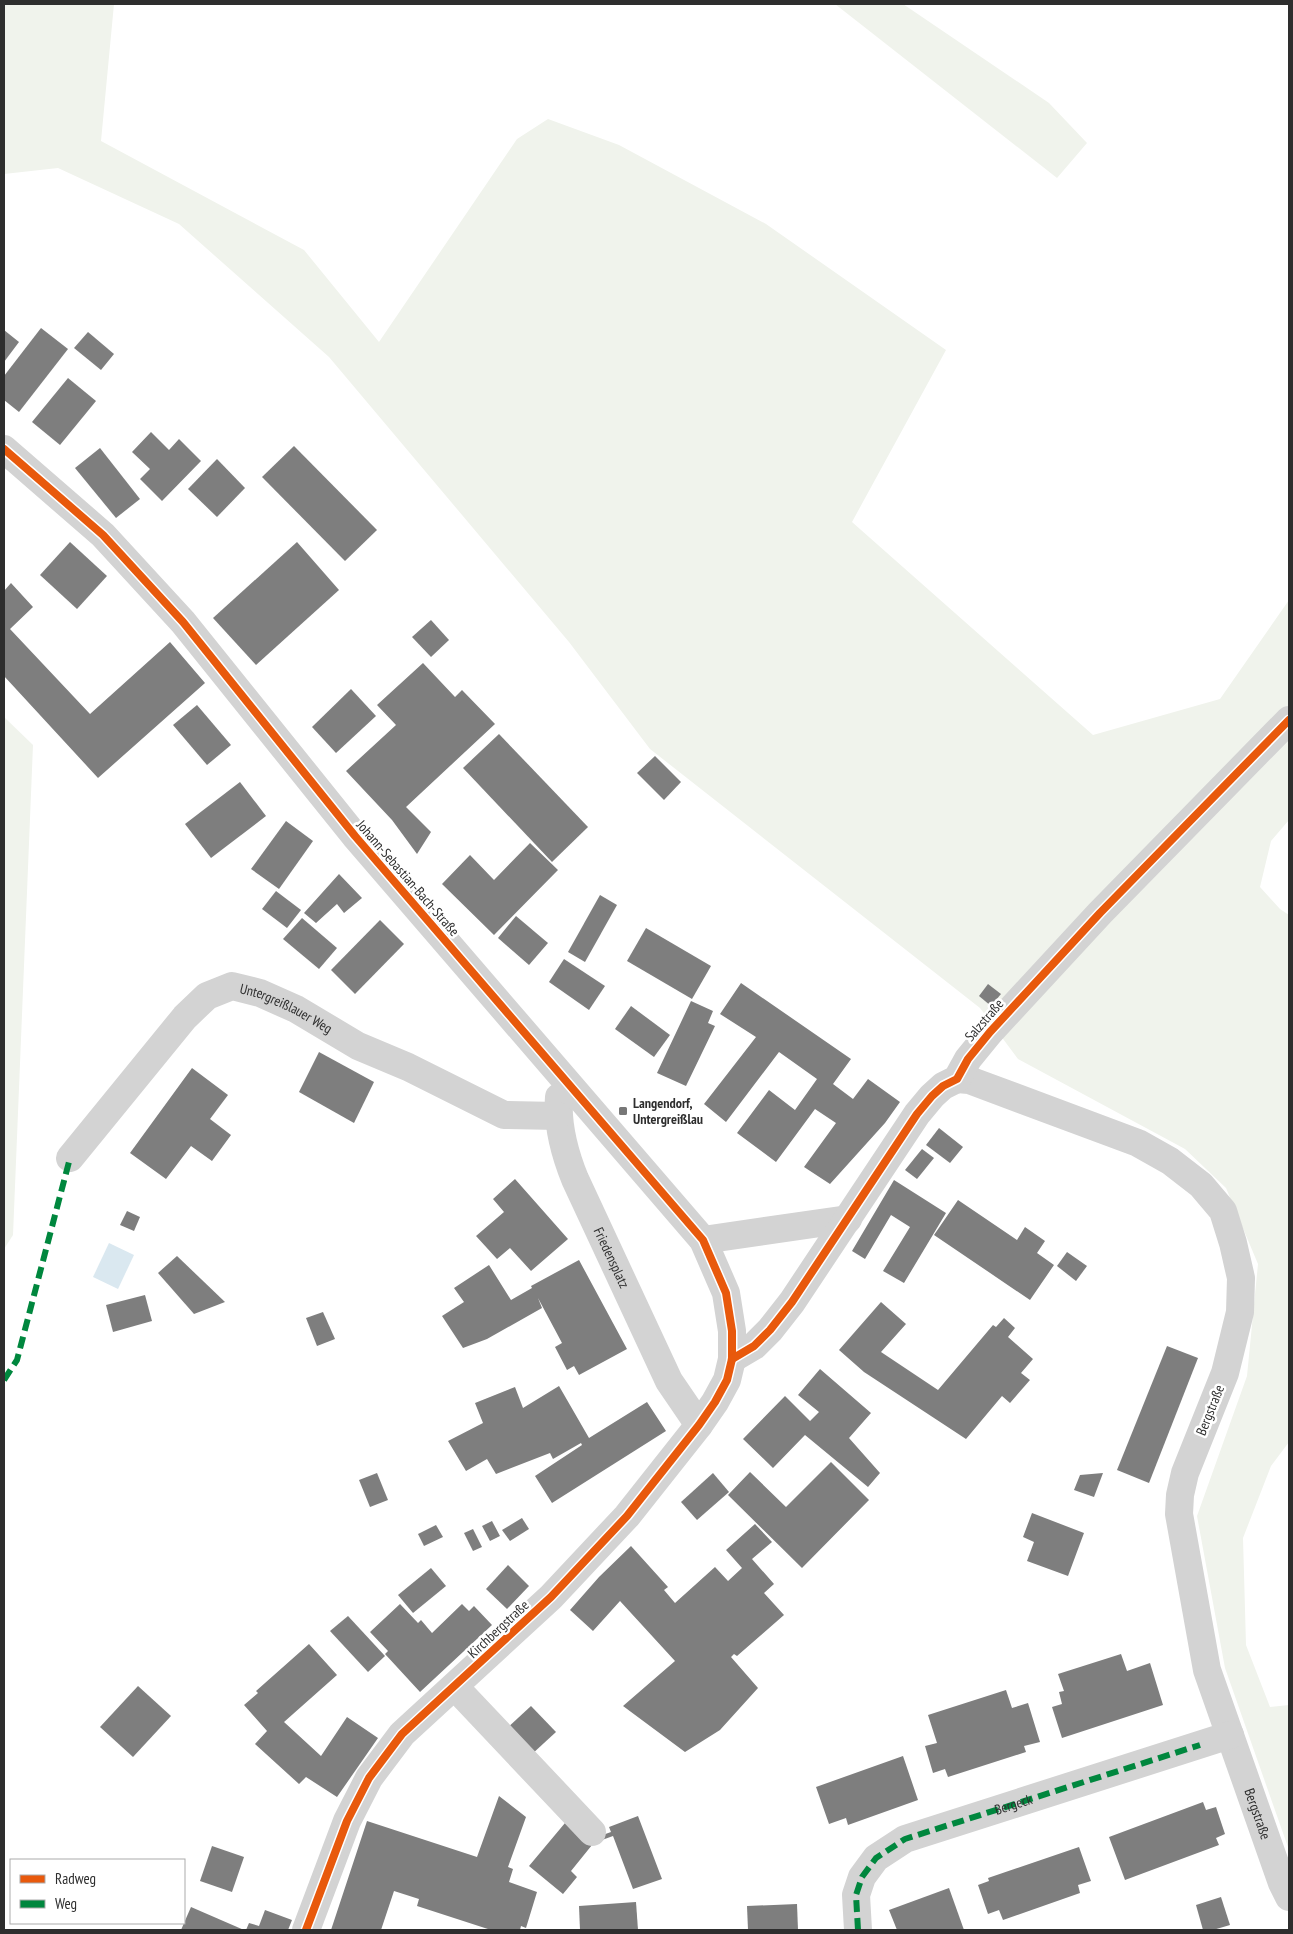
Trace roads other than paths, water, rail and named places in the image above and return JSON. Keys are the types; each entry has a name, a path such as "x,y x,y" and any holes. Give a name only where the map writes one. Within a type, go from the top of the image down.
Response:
{"street":[{"name":"Johann-Sebastian-Bach-Straße","path":"4,449 103,535 183,622 355,836 703,1240 726,1293 732,1331 732,1359"},
{"name":"Salzstraße","path":"732,1359 754,1346 770,1330 792,1302 927,1102 943,1086 957,1079 968,1059 1020,998 1100,913 1289,720"},
{"name":"Untergreißlauer Weg","path":"70,1158 185,1017 206,996 232,986 260,993 296,1009 358,1046 504,1115 558,1116"},
{"name":"Bergstraße","path":"957,1079 969,1080 1138,1143 1170,1161 1201,1185 1223,1211 1241,1278 1240,1312 1225,1373 1185,1473 1178,1514 1206,1670 1282,1883 1289,1897"},
{"name":"Friedensplatz","path":"567,1081 558,1097 558,1116 564,1152 669,1381 699,1425"},
{"path":"703,1240 848,1219"},
{"name":"Kirchbergstraße","path":"306,1930 347,1821 369,1778 402,1734 550,1597 620,1523 699,1425 715,1402 723,1388 732,1359"},
{"path":"455,1686 592,1832"},
{"name":"Bergeck","path":"858,1930 856,1895 862,1877 876,1858 905,1839 1230,1735"}],"place":[{"name":"Langendorf, Untergreißlau","path":"623,1111"}]}
